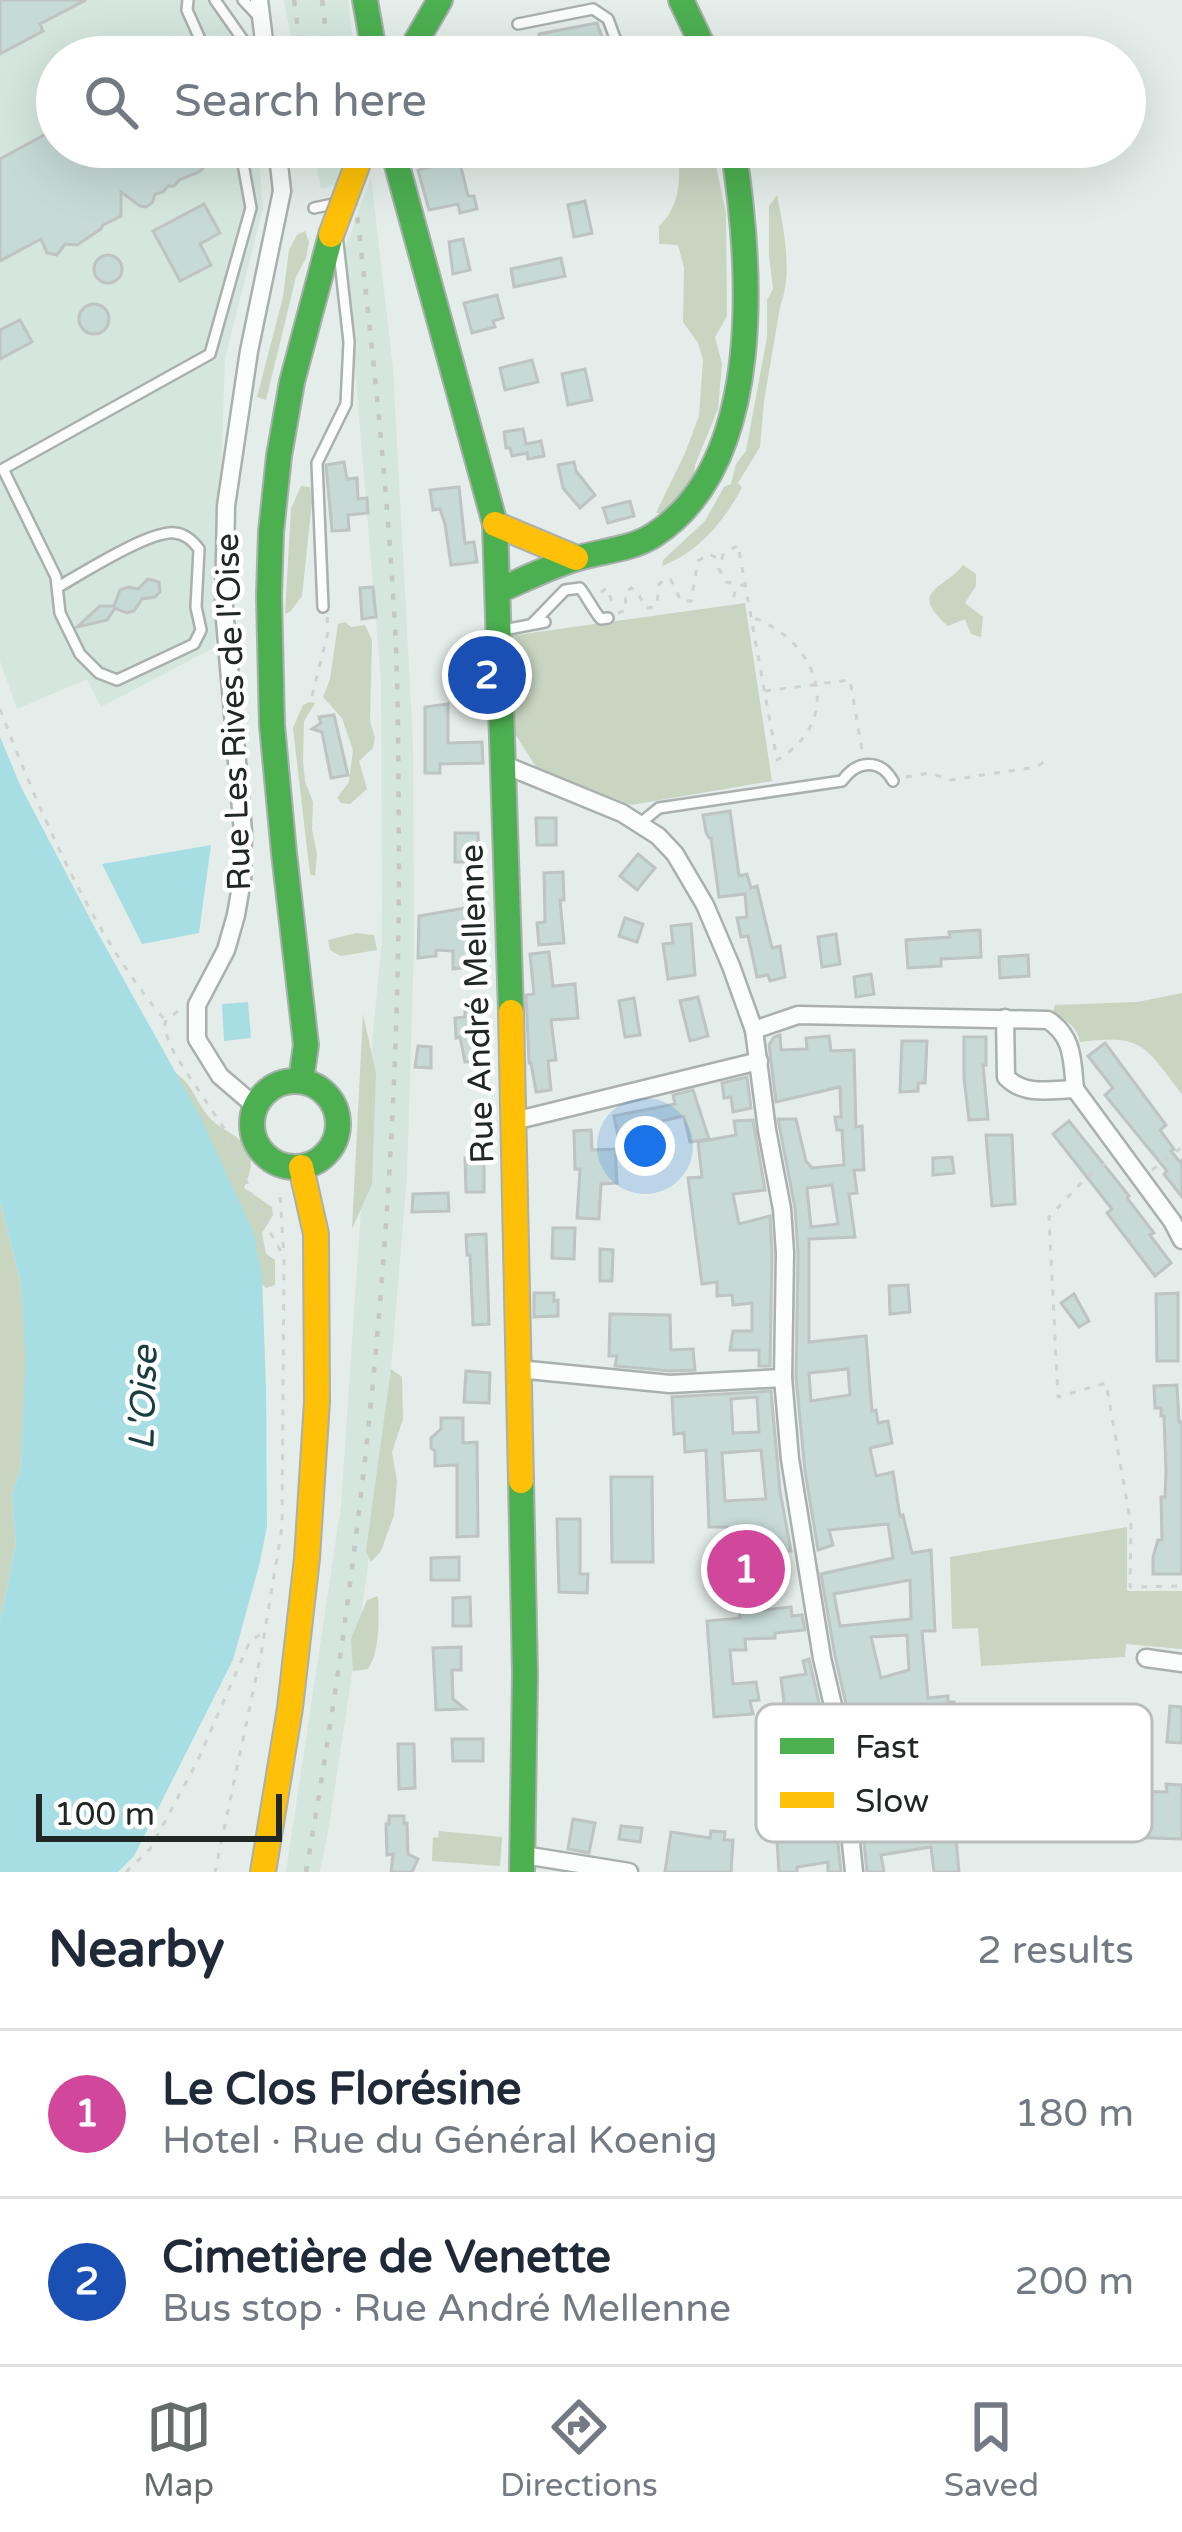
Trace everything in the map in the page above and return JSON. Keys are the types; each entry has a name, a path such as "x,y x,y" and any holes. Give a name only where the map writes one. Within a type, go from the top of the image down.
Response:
{"street":[{"path":"259,0 262,36"},
{"path":"365,0 371,36"},
{"path":"419,36 440,0"},
{"path":"681,0 698,36"},
{"name":"Rue Les Rives de l'Oise","path":"197,1005 226,950 242,880 224,608 226,506 249,350 282,191 279,168"},
{"path":"301,1080 306,1045 277,794 268,667 270,567 291,386 331,235 356,168"},
{"name":"Rue André Mellenne","path":"398,168 495,524 514,1121 525,1674 523,1863"},
{"path":"498,591 576,558 654,536 695,500 710,475 726,434 747,324 745,231 737,168"},
{"path":"495,524 576,558"},
{"path":"500,763 622,813 676,854 693,880 754,1030 782,1209 783,1378 790,1459 833,1704"},
{"path":"197,1005 197,1039 220,1076 255,1106"},
{"path":"754,1030 798,1015 1048,1020 1069,1041 1075,1089 1182,1240"},
{"path":"1005,1018 1006,1077 1015,1087 1026,1091 1075,1089"},
{"path":"514,1121 759,1061"},
{"path":"301,1080 326,1092 338,1116 334,1143 315,1163 288,1167 265,1155 252,1132 252,1119 263,1094 287,1081 301,1080"},
{"path":"262,1872 290,1708 307,1558 317,1401 316,1234 301,1167"},
{"path":"518,1369 670,1384 783,1378"},
{"path":"1146,1658 1182,1663"},
{"path":"851,1842 854,1872"},
{"path":"523,1863 629,1872"}],"lane":[{"path":"188,0 187,10 199,36"},
{"path":"215,0 240,36"},
{"path":"243,0 262,20"},
{"path":"518,24 592,9 608,19 614,36"},
{"path":"58,587 152,536 173,532 189,538 200,549 196,607 200,630 194,644 117,680 99,673 80,654 60,613 56,577 2,469 210,354 251,208 244,168"},
{"path":"314,208 333,205 349,342 346,404 317,463 323,608"},
{"path":"497,632 538,623 572,587 580,588 596,615 608,618"},
{"path":"639,824 659,808 842,781 849,771 865,764 878,765 893,780"}],"path":[{"path":"746,586 721,577 721,560 738,545 746,586 752,617 777,760 806,736 814,719 817,684 794,642 752,617"},
{"path":"608,618 600,593 607,588 618,613 626,610 625,592 632,588 646,608 654,608 658,584 667,578 686,602 693,599 698,561 710,554 721,560"},
{"path":"730,612 736,586"},
{"path":"312,696 328,632 323,608"},
{"path":"765,691 850,680 865,764"},
{"path":"0,709 78,885 121,964 166,1020"},
{"path":"893,780 930,773 950,780 1036,766 1047,755"},
{"path":"197,1005 180,1009 166,1020 164,1029 225,1130 260,1214 284,1257"},
{"path":"1142,1179 1182,1147"},
{"path":"1121,1152 1049,1217 1058,1397 1106,1383 1131,1525 1130,1587 1182,1586"},
{"path":"215,1872 282,1526 284,1257 280,1197"},
{"path":"126,1871 150,1850 197,1762 250,1641 264,1632"}],"shaded area":[{"path":"0,0 213,0 209,4 231,36 36,36 36,168 260,168 263,208 225,358 215,647 101,707 87,679 17,709 0,661"},
{"path":"284,0 348,0 352,36 291,36"},
{"path":"317,168 344,168 338,185 321,189"},
{"path":"371,177 393,369 413,742 414,946 407,1175 366,1581 329,1826 320,1872 286,1872 341,1506 382,941 381,682 345,248"}],"green space":[{"path":"716,168 726,213 727,316 715,337 722,364 718,409 694,476 665,513 656,513 699,416 703,360 683,322 684,268 678,245 659,244 659,226 672,209 679,169"},
{"path":"777,195 786,280 760,447 738,483 742,488 718,524 687,553 662,566 705,521 724,487 731,484 736,464 746,451 767,337 767,300 773,289 769,206"},
{"path":"305,231 306,258 296,277 266,400 257,397 283,297 289,250"},
{"path":"301,486 310,487 312,501 302,596 285,614 291,509"},
{"path":"963,565 976,574 976,586 965,603 983,617 981,637 971,634 965,619 948,626 931,605 933,591"},
{"path":"745,603 772,781 631,805 536,767 512,729 509,636"},
{"path":"338,624 351,627 365,625 372,640 370,721 375,737 373,748 359,761 367,789 350,804 337,798 349,782 353,750 342,718 323,697"},
{"path":"315,703 304,721 303,762 313,802 315,876 310,874 293,728 303,705"},
{"path":"356,933 374,935 377,950 341,956 330,950 328,940"},
{"path":"1182,993 1182,1094 1141,1047 1118,1040 1080,1042 1074,1028 1053,1013 1055,1005 1137,1002"},
{"path":"363,1014 376,1073 372,1184 352,1229"},
{"path":"169,1070 183,1079 206,1114 248,1151 251,1165 244,1188 272,1207 273,1215 262,1233 266,1254 275,1260 275,1285 266,1288 257,1279"},
{"path":"0,1201 21,1284 28,1353 21,1467 12,1496 16,1544 0,1621"},
{"path":"391,1369 402,1377 403,1419 392,1452 397,1481 394,1515 381,1551 371,1562 366,1551"},
{"path":"1127,1527 1127,1591 1182,1591 1182,1649 1126,1644 1125,1657 981,1666 978,1628 952,1629 950,1557"},
{"path":"378,1596 375,1653 368,1669 353,1671 351,1639 367,1600"},
{"path":"439,1831 502,1837 500,1866 432,1861 433,1837 438,1838"}],"water":[{"name":"L'Oise","path":"0,737 95,928 201,1118 254,1234 262,1275 267,1526 260,1562 233,1660 134,1856 118,1872 0,1872 0,1621 16,1544 12,1496 21,1467 26,1358 21,1284 0,1201"},
{"path":"211,845 199,933 142,944 102,864"},
{"path":"248,1002 251,1038 224,1041 222,1004"}],"building":[{"path":"0,0 86,0 40,24 43,31 0,54"},
{"path":"597,23 602,36 539,36"},
{"path":"36,139 36,168 203,168 155,194 146,207 121,192 121,216 77,245 65,244 57,255 47,253 41,239 0,261 0,159"},
{"path":"461,168 468,196 474,196 477,209 460,213 458,204 429,210 418,170"},
{"path":"585,201 592,233 574,237 568,205"},
{"path":"204,204 220,233 200,244 211,265 180,281 153,231"},
{"path":"463,239 470,270 453,274 449,242"},
{"path":"108,255 118,259 122,269 118,279 108,283 98,279 94,269 98,259"},
{"path":"561,258 565,276 514,287 511,269"},
{"path":"497,295 503,318 493,321 495,327 472,333 464,303"},
{"path":"94,304 105,308 109,319 105,330 94,334 83,330 79,319 83,308"},
{"path":"20,320 32,342 0,359 0,330"},
{"path":"532,360 538,382 505,390 500,368"},
{"path":"585,369 592,400 568,405 562,374"},
{"path":"523,429 526,444 541,441 544,456 512,456 504,432"},
{"path":"344,462 347,479 357,478 358,499 367,498 368,513 348,515 349,530 332,531 326,465"},
{"path":"574,462 595,495 580,508 563,488 558,465"},
{"path":"459,487 465,543 474,542 477,562 451,565 445,524 440,509 433,510 430,490"},
{"path":"630,501 634,516 608,523 603,508"},
{"path":"148,579 159,582 155,597 142,599 134,611 115,608 107,620 77,627 100,606 114,606 120,590 138,589"},
{"path":"373,587 376,617 362,619 360,588"},
{"path":"453,669 471,669 472,690 453,690"},
{"path":"448,704 448,743 482,742 483,763 440,764 440,773 425,773 425,707"},
{"path":"334,715 348,775 331,778 322,732 312,729 321,723 319,717"},
{"path":"730,811 739,876 747,874 751,888 757,886 772,948 780,946 785,977 770,981 768,975 757,977 748,936 741,937 737,918 747,917 745,894 719,897 703,815"},
{"path":"536,818 556,818 556,845 537,845"},
{"path":"455,833 478,833 479,862 455,862"},
{"path":"638,854 655,868 637,890 620,876"},
{"path":"563,872 564,943 539,945 537,923 545,922 544,873"},
{"path":"471,907 478,966 453,969 453,951 436,950 436,956 418,958 419,916"},
{"path":"625,918 643,924 637,942 619,936"},
{"path":"691,924 695,975 668,979 663,944 673,943 671,926"},
{"path":"980,930 981,957 941,959 941,966 908,968 906,940"},
{"path":"836,934 840,964 822,967 818,937"},
{"path":"549,952 553,986 575,984 578,1018 551,1020 556,1060 548,1061 551,1090 536,1092 529,1063 526,995 534,994 530,954"},
{"path":"1028,955 1029,976 1000,978 999,957"},
{"path":"871,974 874,994 856,997 854,977"},
{"path":"698,997 708,1036 690,1041 680,1001"},
{"path":"634,998 640,1035 625,1037 619,1001"},
{"path":"480,1002 486,1052 484,1059 465,1062 455,1018 465,1017 465,1003"},
{"path":"780,1035 781,1050 807,1049 806,1038 829,1036 831,1051 854,1050 856,1127 862,1126 864,1170 854,1170 857,1193 849,1194 855,1237 809,1239 809,1342 866,1336 872,1411 876,1410 878,1423 888,1421 892,1443 870,1448 876,1476 893,1472 912,1553 931,1550 935,1631 922,1631 928,1698 948,1696 948,1702 954,1704 846,1704 821,1574 893,1558 888,1524 829,1530 833,1545 818,1550 796,1378 795,1208 778,1119 796,1119 812,1168 844,1165 842,1130 837,1130 835,1117 841,1117 840,1087 776,1102 769,1045","holes":["832,1185 838,1224 811,1227 807,1188","848,1369 850,1395 811,1401 809,1373","910,1580 911,1619 840,1626 834,1594","907,1635 909,1670 881,1678 871,1637"]},
{"path":"964,1037 986,1037 983,1065 988,1119 969,1120"},
{"path":"902,1041 927,1041 925,1083 918,1083 918,1091 900,1092"},
{"path":"1105,1043 1166,1125 1160,1130 1182,1160 1182,1197 1164,1174 1167,1171 1105,1095 1113,1088 1088,1056"},
{"path":"418,1046 431,1047 431,1068 415,1067"},
{"path":"747,1077 751,1108 733,1112 722,1083"},
{"path":"693,1090 709,1139 690,1142 684,1116 638,1126 640,1137 619,1141 614,1116 675,1104 673,1095"},
{"path":"753,1120 765,1190 733,1194 739,1224 770,1216 770,1366 759,1366 759,1350 730,1350 733,1331 752,1331 752,1303 733,1305 732,1295 717,1296 717,1282 702,1284 688,1178 702,1177 698,1142 736,1135 734,1121"},
{"path":"1069,1121 1129,1196 1171,1263 1155,1276 1107,1213 1112,1209 1053,1134"},
{"path":"591,1130 592,1150 615,1149 617,1183 601,1184 599,1219 577,1218 580,1169 575,1169 574,1131"},
{"path":"986,1135 1012,1135 1015,1204 992,1206"},
{"path":"952,1157 954,1173 933,1175 933,1158"},
{"path":"465,1158 484,1158 484,1192 466,1192"},
{"path":"448,1193 449,1211 412,1212 413,1194"},
{"path":"553,1228 575,1228 574,1259 552,1258"},
{"path":"486,1234 489,1324 473,1325 466,1235"},
{"path":"600,1249 613,1250 612,1281 600,1281"},
{"path":"908,1285 910,1312 890,1314 889,1286"},
{"path":"534,1293 554,1293 558,1316 534,1317"},
{"path":"1178,1293 1178,1361 1157,1361 1156,1294"},
{"path":"1074,1294 1089,1321 1079,1327 1061,1303"},
{"path":"610,1314 670,1315 671,1350 693,1349 695,1370 615,1366 617,1356 609,1356"},
{"path":"466,1371 490,1373 489,1403 464,1402"},
{"path":"1177,1385 1182,1422 1182,1574 1153,1574 1153,1557 1162,1540 1166,1472 1164,1416 1161,1408 1155,1408 1154,1386"},
{"path":"771,1391 791,1551 763,1551 763,1558 754,1558 755,1569 738,1575 730,1572 727,1527 709,1527 706,1450 685,1452 684,1433 674,1434 672,1397","holes":["757,1397 759,1432 733,1433 731,1399","761,1450 766,1499 725,1501 722,1453"]},
{"path":"441,1418 463,1418 463,1443 477,1442 478,1536 457,1537 457,1465 435,1466 431,1448"},
{"path":"611,1477 652,1477 653,1562 612,1562"},
{"path":"557,1519 580,1519 580,1574 588,1574 587,1593 559,1592"},
{"path":"459,1557 459,1580 431,1580 431,1558"},
{"path":"755,1588 756,1611 791,1607 792,1616 802,1615 805,1630 745,1639 746,1650 730,1650 733,1684 756,1682 759,1700 750,1701 753,1714 714,1717 707,1621 740,1618 739,1591"},
{"path":"470,1597 471,1626 453,1626 453,1598"},
{"path":"461,1647 461,1670 452,1670 453,1699 465,1709 436,1710 433,1648"},
{"path":"809,1659 819,1704 784,1704 781,1678 806,1674 803,1661"},
{"path":"1170,1706 1182,1707 1182,1743 1167,1742"},
{"path":"452,1739 483,1739 483,1761 453,1761"},
{"path":"398,1744 414,1744 415,1788 399,1789"},
{"path":"1166,1784 1182,1785 1182,1839 1152,1838 1152,1792 1167,1792"},
{"path":"389,1816 404,1816 407,1823 408,1854 418,1859 412,1872 391,1872"},
{"path":"573,1819 595,1823 589,1853 568,1849"},
{"path":"621,1826 642,1828 640,1842 619,1839"},
{"path":"711,1831 725,1832 724,1840 733,1840 731,1872 665,1872 671,1832 710,1838"},
{"path":"777,1842 838,1842 841,1872 828,1872 828,1862 779,1872"},
{"path":"864,1842 956,1842 959,1872 934,1872 931,1847 881,1855 884,1872 867,1872"}],"railway":[{"path":"294,0 299,36"},
{"path":"322,0 326,36"},
{"path":"306,1872 345,1619 375,1364 397,980 395,626 382,446 351,168"}],"traffic: fast":[{"path":"365,0 371,36"},
{"path":"419,36 440,0"},
{"path":"681,0 698,36"},
{"path":"398,168 495,524 511,1012"},
{"path":"498,591 565,562 654,535 691,502 717,460 743,357 744,246 736,168"},
{"path":"301,1080 306,1045 272,725 271,532 292,382 331,235"},
{"path":"295,1081 326,1093 338,1124 326,1155 295,1167 264,1155 252,1124 264,1093 295,1081"},
{"path":"521,1481 522,1872"}],"traffic: slow":[{"path":"331,235 356,168"},
{"path":"495,524 576,558"},
{"path":"511,1012 521,1481"},
{"path":"263,1872 290,1708 307,1558 317,1401 316,1234 301,1167"}],"place":[{"name":"Cimetière de Venette","path":"487,675"},
{"name":"Le Clos Florésine","path":"746,1569"}]}
